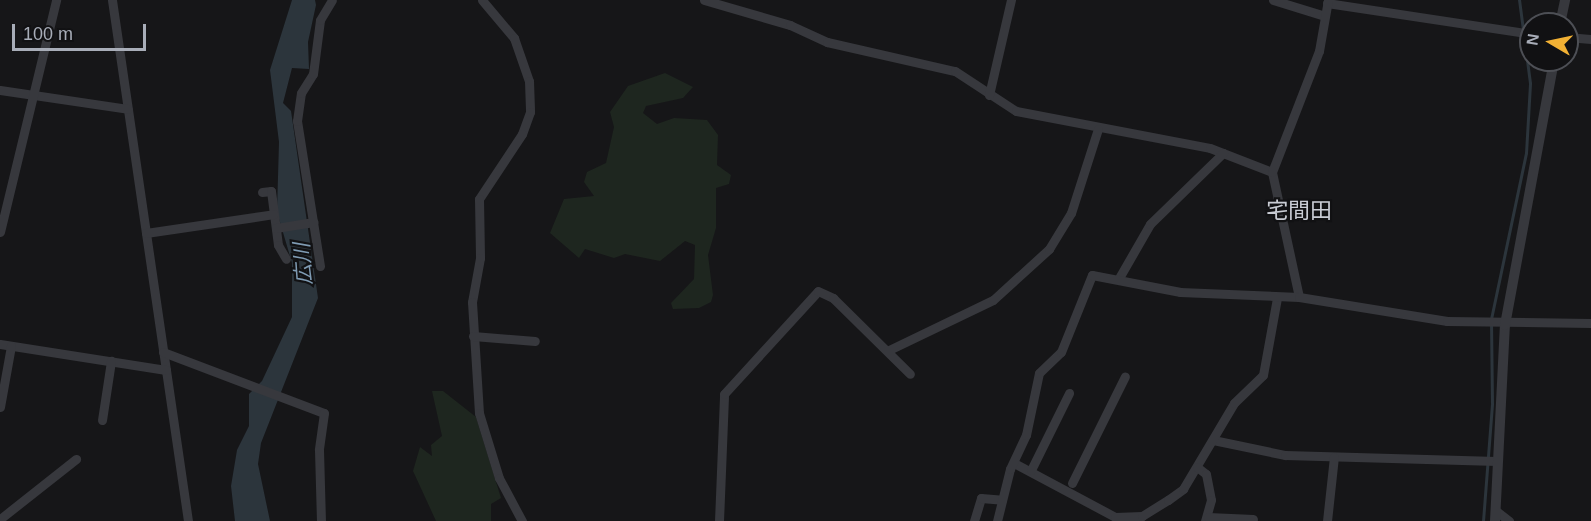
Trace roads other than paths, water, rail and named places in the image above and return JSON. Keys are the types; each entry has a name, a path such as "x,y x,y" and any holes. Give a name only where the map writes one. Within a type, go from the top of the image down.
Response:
{"street":[{"path":"0,232 35,95 56,0"},
{"path":"112,0 188,521"},
{"path":"320,266 297,121 301,93 313,74 320,20 332,0"},
{"path":"482,0 523,55 530,112 522,134 479,199 473,336 479,413 499,478 522,521"},
{"path":"704,0 790,25 827,42 955,71 1016,111 1223,153 1272,172"},
{"path":"989,94 1011,0"},
{"path":"1273,0 1325,16"},
{"path":"1299,297 1272,172 1319,51 1328,1 1481,31 1519,33"},
{"path":"1509,521 1495,516 1501,325 1552,72"},
{"path":"0,90 128,109"},
{"path":"889,350 993,300 1049,249 1071,213 1098,129"},
{"path":"1119,278 1150,224 1223,153"},
{"path":"262,192 271,191 276,228 286,259"},
{"path":"146,233 274,214"},
{"path":"276,228 314,222"},
{"path":"997,521 1039,373 1061,352 1092,275 1119,278 1180,292 1277,298 1299,297 1501,325 1591,323"},
{"path":"719,521 724,394 819,291 889,350 910,374"},
{"path":"1014,463 1031,470 1115,517 1142,516 1159,506 1183,489 1234,403 1263,375 1277,298"},
{"path":"473,336 535,341"},
{"path":"0,344 166,370"},
{"path":"0,407 11,346"},
{"path":"163,352 324,413 319,450 321,521"},
{"path":"102,420 111,361"},
{"path":"1072,483 1125,376"},
{"path":"1031,470 1069,393"},
{"path":"711,412 723,413"},
{"path":"1213,440 1244,450 1334,457 1497,461"},
{"path":"1328,521 1334,457"},
{"path":"0,519 76,459"},
{"path":"1197,468 1206,474 1207,519 1253,519"},
{"path":"974,521 981,498 1002,500"}],"water":[{"name":"広川","path":"292,0 315,0 316,5 308,42 309,69 292,68 283,103 291,111 318,298 261,443 258,464 270,521 235,521 231,486 237,450 249,426 249,394 262,381 292,317 292,263 277,212 279,142 270,70"}],"waterway":[{"path":"1483,521 1492,403 1491,319 1526,153 1530,83 1519,0"}],"district":[{"name":"宅間田","path":"1299,211"}]}
